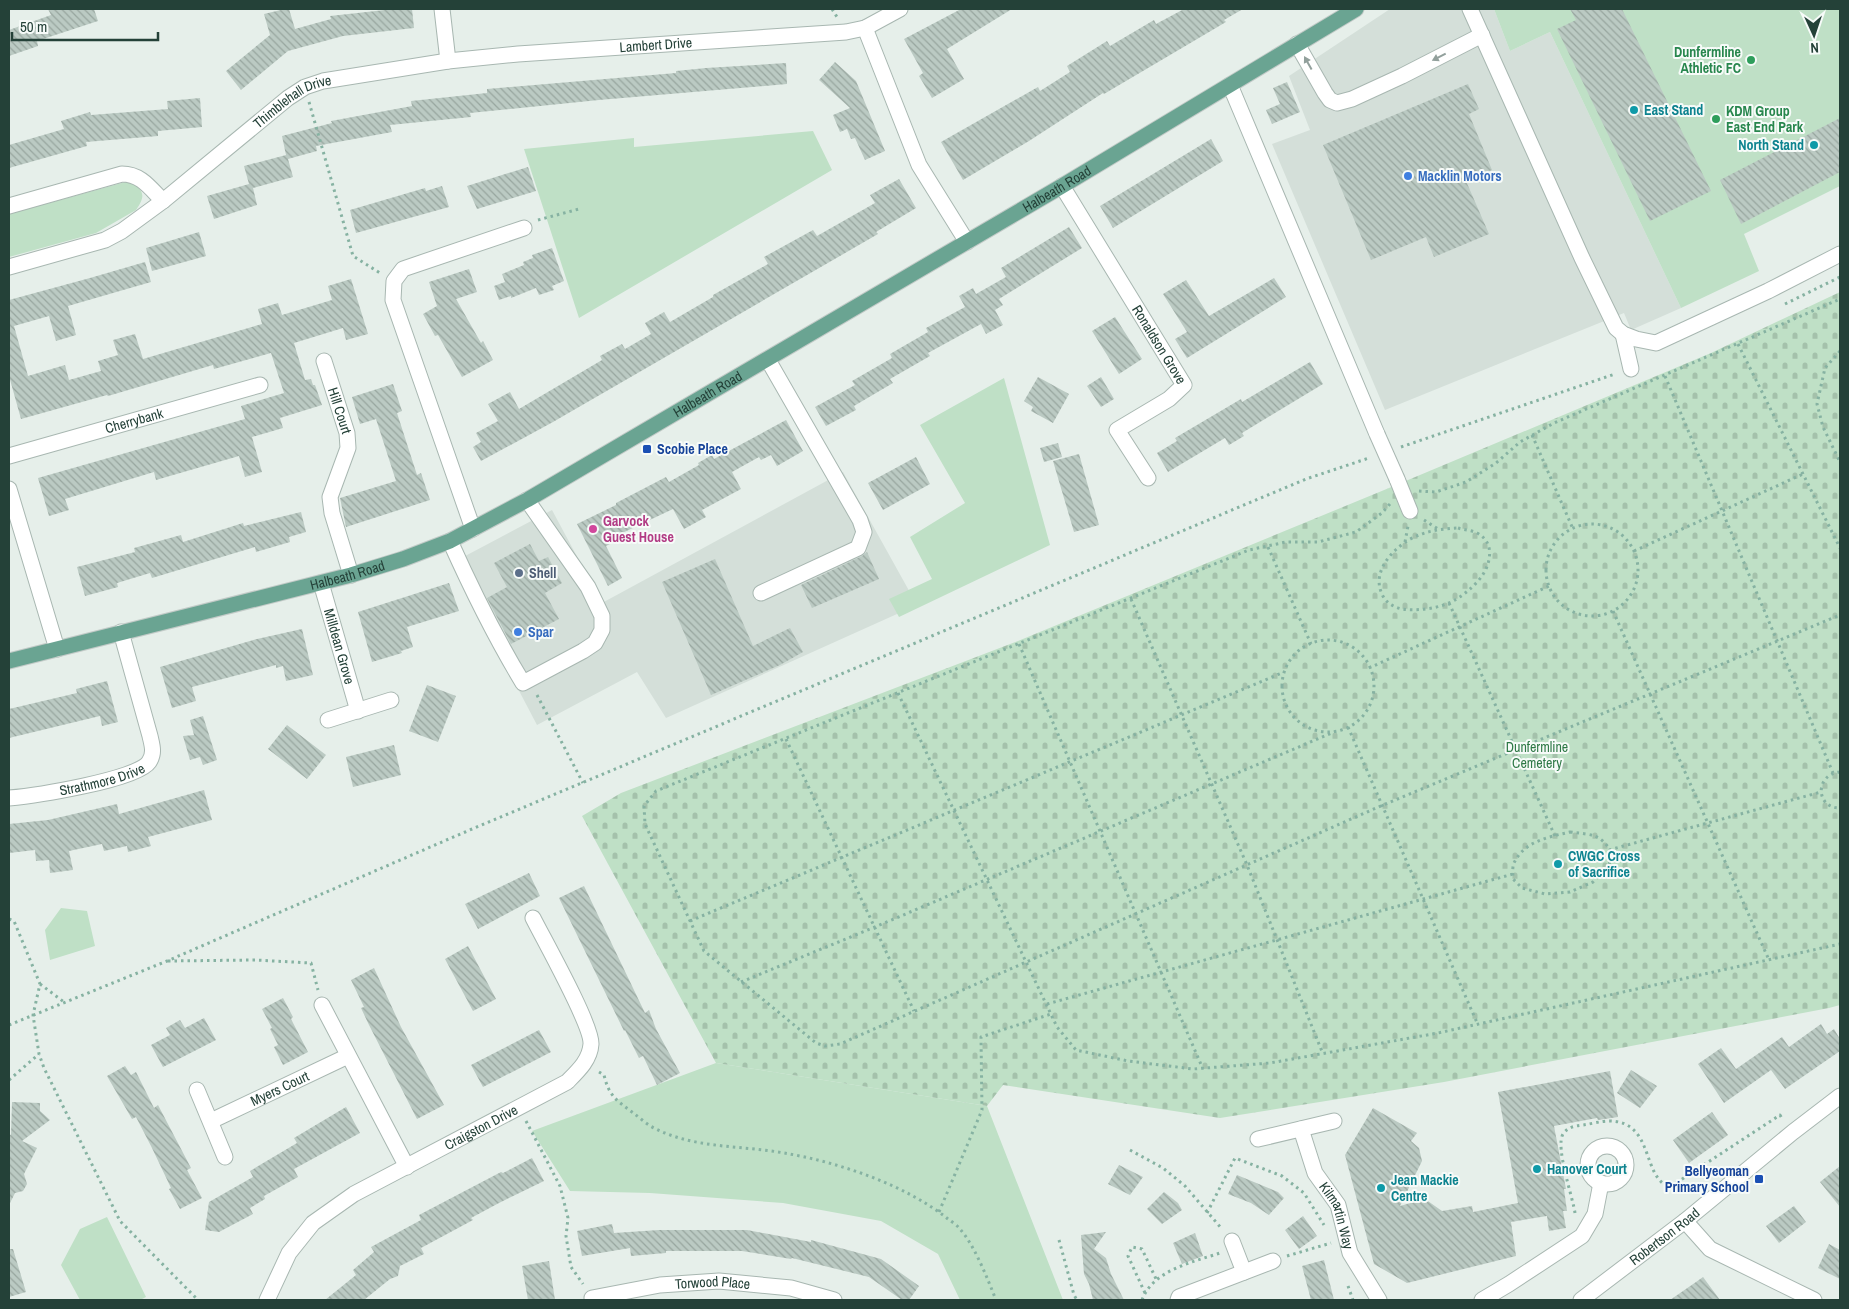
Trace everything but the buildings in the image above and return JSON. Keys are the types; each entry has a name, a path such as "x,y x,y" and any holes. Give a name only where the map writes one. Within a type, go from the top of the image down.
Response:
{"main road":[{"name":"Halbeath Road","path":"9,661 352,575 403,559 450,541 527,500 768,360 1356,9"}],"street":[{"path":"442,9 448,61"},
{"name":"Lambert Drive","path":"448,61 518,54 822,34 865,28 900,9"},
{"path":"1470,9 1582,258 1616,328 1623,334 1656,343 1768,291 1840,254"},
{"path":"865,28 919,165 967,242"},
{"path":"1297,44 1325,93 1330,100 1337,103 1352,99 1402,76 1482,35"},
{"name":"Thimblehall Drive","path":"9,267 105,240 122,231 162,201 281,103 305,87 323,81 448,61"},
{"path":"1230,85 1410,511"},
{"path":"9,206 122,174 132,174 140,178 162,201"},
{"name":"Ronaldson Grove","path":"1062,186 1184,385 1169,399 1117,430 1148,478"},
{"path":"473,529 393,300 394,282 403,269 524,228"},
{"path":"1623,334 1631,369"},
{"path":"761,593 858,548 864,532 860,520 768,360"},
{"name":"Hill Court","path":"324,362 347,433 348,448 330,497 332,513 352,575"},
{"name":"Cherrybank","path":"9,456 260,385"},
{"path":"10,495 57,649"},
{"path":"450,541 478,603 506,656 523,683 530,680 584,651 595,643 602,630 602,616 588,587 527,500"},
{"name":"Milldean Grove","path":"321,583 358,711"},
{"name":"Strathmore Drive","path":"9,798 44,794 139,771 149,762 153,751 150,736 121,632"},
{"path":"328,720 391,700"},
{"path":"533,918 586,1022 591,1043 585,1064"},
{"path":"322,1005 407,1167"},
{"name":"Myers Court","path":"212,1122 348,1056"},
{"name":"Craigston Drive","path":"267,1300 289,1253 314,1223 354,1194 567,1082 585,1064"},
{"path":"197,1090 212,1122 225,1158"},
{"name":"Robertson Road","path":"1581,1300 1685,1221 1840,1096"},
{"path":"1258,1139 1334,1122"},
{"name":"Kilmartin Way","path":"1301,1129 1315,1173 1338,1205 1350,1253 1379,1300"},
{"path":"1482,1300 1582,1236 1595,1214 1601,1183"},
{"path":"1685,1221 1710,1249 1814,1300"},
{"path":"1233,1244 1244,1272"},
{"path":"1178,1300 1179,1297 1273,1261"},
{"name":"Torwood Place","path":"592,1298 660,1285 719,1281 791,1288 834,1300"}],"path":[{"path":"305,87 353,256 394,282"},
{"path":"524,228 540,219 579,209"},
{"path":"1778,306 1840,277"},
{"path":"1840,299 1554,423 1520,442 1496,464 1466,482 1436,492 1399,485 1382,513 1356,532 1318,542 1286,542 1249,550 656,791 644,806 645,824 704,951 816,1043 826,1046 840,1044 1383,805 1840,615"},
{"path":"1738,344 1840,548"},
{"path":"1840,351 1825,368 1817,404 1823,427 1840,462"},
{"path":"1399,448 1631,369"},
{"path":"1665,376 1832,773"},
{"path":"1532,435 1573,529"},
{"path":"9,1025 166,961 583,783 1306,479 1371,457"},
{"path":"1634,551 1803,474"},
{"path":"1595,524 1610,527 1622,535 1634,551 1638,561 1638,576 1634,590 1625,602 1612,611 1598,615 1583,615 1569,609 1557,599 1549,586 1546,571 1548,556 1555,543 1566,532 1573,529 1595,524"},
{"path":"1458,528 1477,533 1485,539 1490,549 1488,565 1479,581 1463,595 1449,603 1426,609 1409,609 1401,608 1385,601 1379,587 1381,570 1391,554 1408,540 1434,529 1458,528"},
{"path":"1268,547 1311,644"},
{"path":"1370,668 1549,586"},
{"path":"1132,599 1247,865 1323,1054"},
{"path":"1449,603 1555,836"},
{"path":"1612,611 1769,960"},
{"path":"741,982 1348,727 1360,719 1369,706 1374,692 1373,677 1370,668 1358,651 1345,644 1331,640 1316,642 1302,648 1291,659 1284,672 1282,688 1285,702 1293,716 1304,725 1318,731 1334,732"},
{"path":"1019,644 1203,1068"},
{"path":"690,921 1284,672"},
{"path":"530,680 583,783"},
{"path":"898,693 1057,1027 1076,1050 1128,1062 1193,1069 1270,1063 1438,1034 1840,944"},
{"path":"1348,727 1478,1024"},
{"path":"786,738 914,1011"},
{"path":"1840,772 1832,773 1824,781 1821,792 1826,803 1840,808"},
{"path":"1609,850 1821,792"},
{"path":"1570,832 1592,835 1605,842 1612,854 1609,865 1593,882 1570,892 1545,894 1522,888 1513,879 1513,864 1524,848 1544,838 1555,836 1570,832"},
{"path":"1046,1004 1513,874"},
{"path":"9,919 14,921 40,984 64,1002"},
{"path":"166,961 255,960 312,963 322,1005"},
{"path":"40,984 33,1015 39,1054 44,1068 120,1221 198,1300"},
{"path":"939,1212 982,1110 981,1037 1051,1014"},
{"path":"9,1080 39,1054"},
{"path":"585,1064 604,1075 612,1098 653,1128 687,1141 718,1147 784,1153 842,1167 895,1187 931,1205 960,1229 981,1263 996,1300"},
{"path":"518,1108 560,1186 568,1218 566,1236 571,1267 592,1298"},
{"path":"1575,1241 1575,1212 1569,1192 1561,1146 1562,1136 1569,1127 1610,1121 1625,1124 1645,1144 1653,1170 1660,1180 1670,1187 1780,1115 1793,1132"},
{"path":"1130,1150 1163,1168 1185,1186 1233,1244 1174,1268 1157,1280 1145,1293 1142,1300"},
{"path":"1207,1213 1235,1158 1282,1176 1304,1193 1324,1225"},
{"path":"1059,1240 1077,1300"},
{"path":"1273,1261 1335,1242"},
{"path":"1145,1293 1128,1256 1132,1247 1142,1249 1157,1280"}],"shaded area":[{"path":"1390,9 1494,9 1510,51 1550,32 1681,308 1631,330 1624,313 1385,410 1272,144 1310,130 1289,76"},
{"path":"843,472 917,605 666,718 637,672 537,725 452,563 552,510 602,603"}],"green space":[{"name":"KDM Group East End Park","path":"1494,9 1840,9 1840,186 1744,234 1759,271 1681,308 1550,32 1510,51"},
{"path":"813,131 832,170 579,318 524,149 634,138 634,147"},
{"path":"129,181 138,187 142,193 142,200 136,210 96,233 9,257 9,214"},
{"name":"Dunfermline Cemetery","path":"1840,292 1840,1005 1444,1082 1220,1118 1003,1085 987,1106 716,1063 582,816 621,793 1018,641 1389,488 1711,353"},
{"path":"1004,378 1050,545 899,617 889,599 932,579 910,537 965,503 920,425"},
{"path":"61,908 87,911 95,946 50,960 45,930"},
{"path":"716,1063 987,1106 1063,1300 960,1300 938,1254 881,1221 783,1203 650,1193 570,1191 532,1131"},
{"path":"107,1217 146,1297 140,1300 80,1300 61,1265 80,1229"}],"place":[{"name":"Dunfermline Athletic FC","path":"1751,60"},
{"name":"East Stand","path":"1634,110"},
{"name":"KDM Group East End Park","path":"1716,119"},
{"name":"North Stand","path":"1814,145"},
{"name":"Macklin Motors","path":"1408,176"},
{"name":"Scobie Place","path":"647,449"},
{"name":"Garvock Guest House","path":"593,529"},
{"name":"Shell","path":"519,573"},
{"name":"Spar","path":"518,632"},
{"name":"CWGC Cross of Sacrifice","path":"1558,864"},
{"name":"Hanover Court","path":"1537,1169"},
{"name":"Bellyeoman Primary School","path":"1759,1179"},
{"name":"Jean Mackie Centre","path":"1381,1188"}]}
